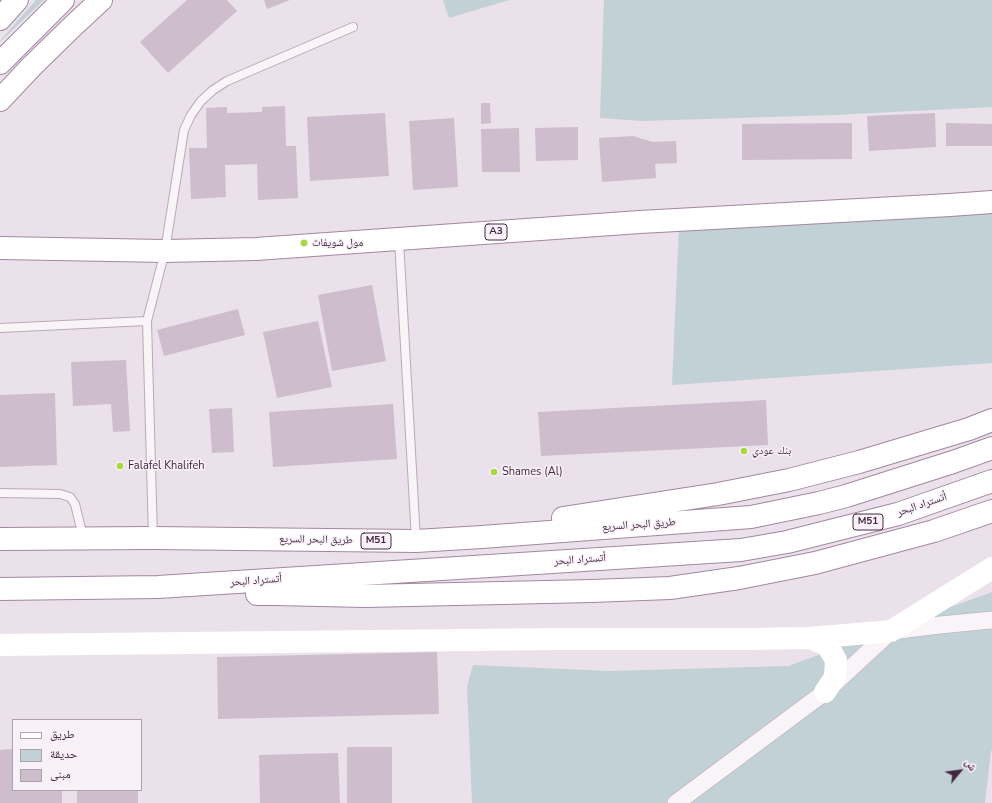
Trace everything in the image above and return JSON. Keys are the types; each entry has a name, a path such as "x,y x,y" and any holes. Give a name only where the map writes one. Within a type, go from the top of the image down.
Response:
{"main road":[{"path":"0,19 17,0"},
{"path":"0,63 63,0"},
{"path":"0,100 31,67 101,0"},
{"name":"A3","path":"0,248 165,251 256,249 640,222 992,202"},
{"path":"482,537 555,519 718,494 789,480 859,462 962,431 992,420"},
{"name":"طريق البحر السريع","path":"4,537 416,541 751,517 846,496 992,448"},
{"name":"أتستراد البحر","path":"158,587 741,550 787,542 898,514 992,481"},
{"path":"158,587 236,595 275,594 365,596 670,588 739,578 815,563 934,531 992,511"},
{"path":"0,646 559,639 810,638 891,631 992,568"},
{"name":"M51","path":"0,589 158,587"},
{"path":"810,638 827,645 836,660 835,677 825,692"}],"street":[{"path":"676,803 825,692 891,631 992,620"}],"lane":[{"path":"153,538 147,321 165,251 184,130 191,115 201,101 213,90 227,81 353,27"},
{"path":"399,239 416,541"},
{"path":"0,328 147,321"},
{"path":"0,493 60,494 70,497 75,504 83,538"}],"green space":[{"path":"36,0 44,0 0,42 0,41"},
{"path":"443,0 509,0 449,18"},
{"path":"604,0 992,0 992,107 834,115 642,121 600,118"},
{"path":"992,199 992,363 672,385 679,224"},
{"path":"992,592 992,751 985,803 472,803 467,686 473,665 609,671 788,666"}],"building":[{"path":"187,0 227,0 237,11 168,73 140,42"},
{"path":"264,0 290,0 267,9"},
{"path":"481,103 490,103 491,123 481,124"},
{"path":"285,106 286,146 296,146 298,198 258,200 257,164 225,165 226,197 191,199 189,148 207,148 206,108 227,107 227,113 262,112 262,107"},
{"path":"385,113 389,176 310,181 307,117"},
{"path":"935,113 936,147 869,151 867,116"},
{"path":"454,118 458,187 413,190 409,121"},
{"path":"852,123 852,159 742,160 742,124"},
{"path":"946,123 992,124 992,146 946,146"},
{"path":"578,127 578,160 536,161 535,128"},
{"path":"519,128 520,172 482,172 481,129"},
{"path":"633,136 653,142 676,141 677,163 655,164 656,178 602,182 599,138"},
{"path":"372,285 386,361 332,371 318,295"},
{"path":"238,309 245,335 164,356 157,330"},
{"path":"318,321 332,387 277,398 263,332"},
{"path":"126,360 130,431 113,432 111,404 73,406 71,362"},
{"path":"55,393 57,465 0,467 0,395"},
{"path":"766,400 768,445 541,456 538,412"},
{"path":"393,404 397,459 273,467 269,412"},
{"path":"232,408 234,452 212,453 209,409"},
{"path":"437,652 439,714 218,719 217,657"},
{"path":"347,747 392,747 392,803 347,803"},
{"path":"12,749 12,791 62,791 62,803 0,803 0,750"},
{"path":"338,753 340,803 260,803 259,755"},
{"path":"77,791 138,791 138,803 77,803"}],"place":[{"name":"مول شويفات","path":"304,243"},
{"name":"بنك عودي","path":"744,451"},
{"name":"Falafel Khalifeh","path":"120,466"},
{"name":"Shames (Al)","path":"494,472"}]}
